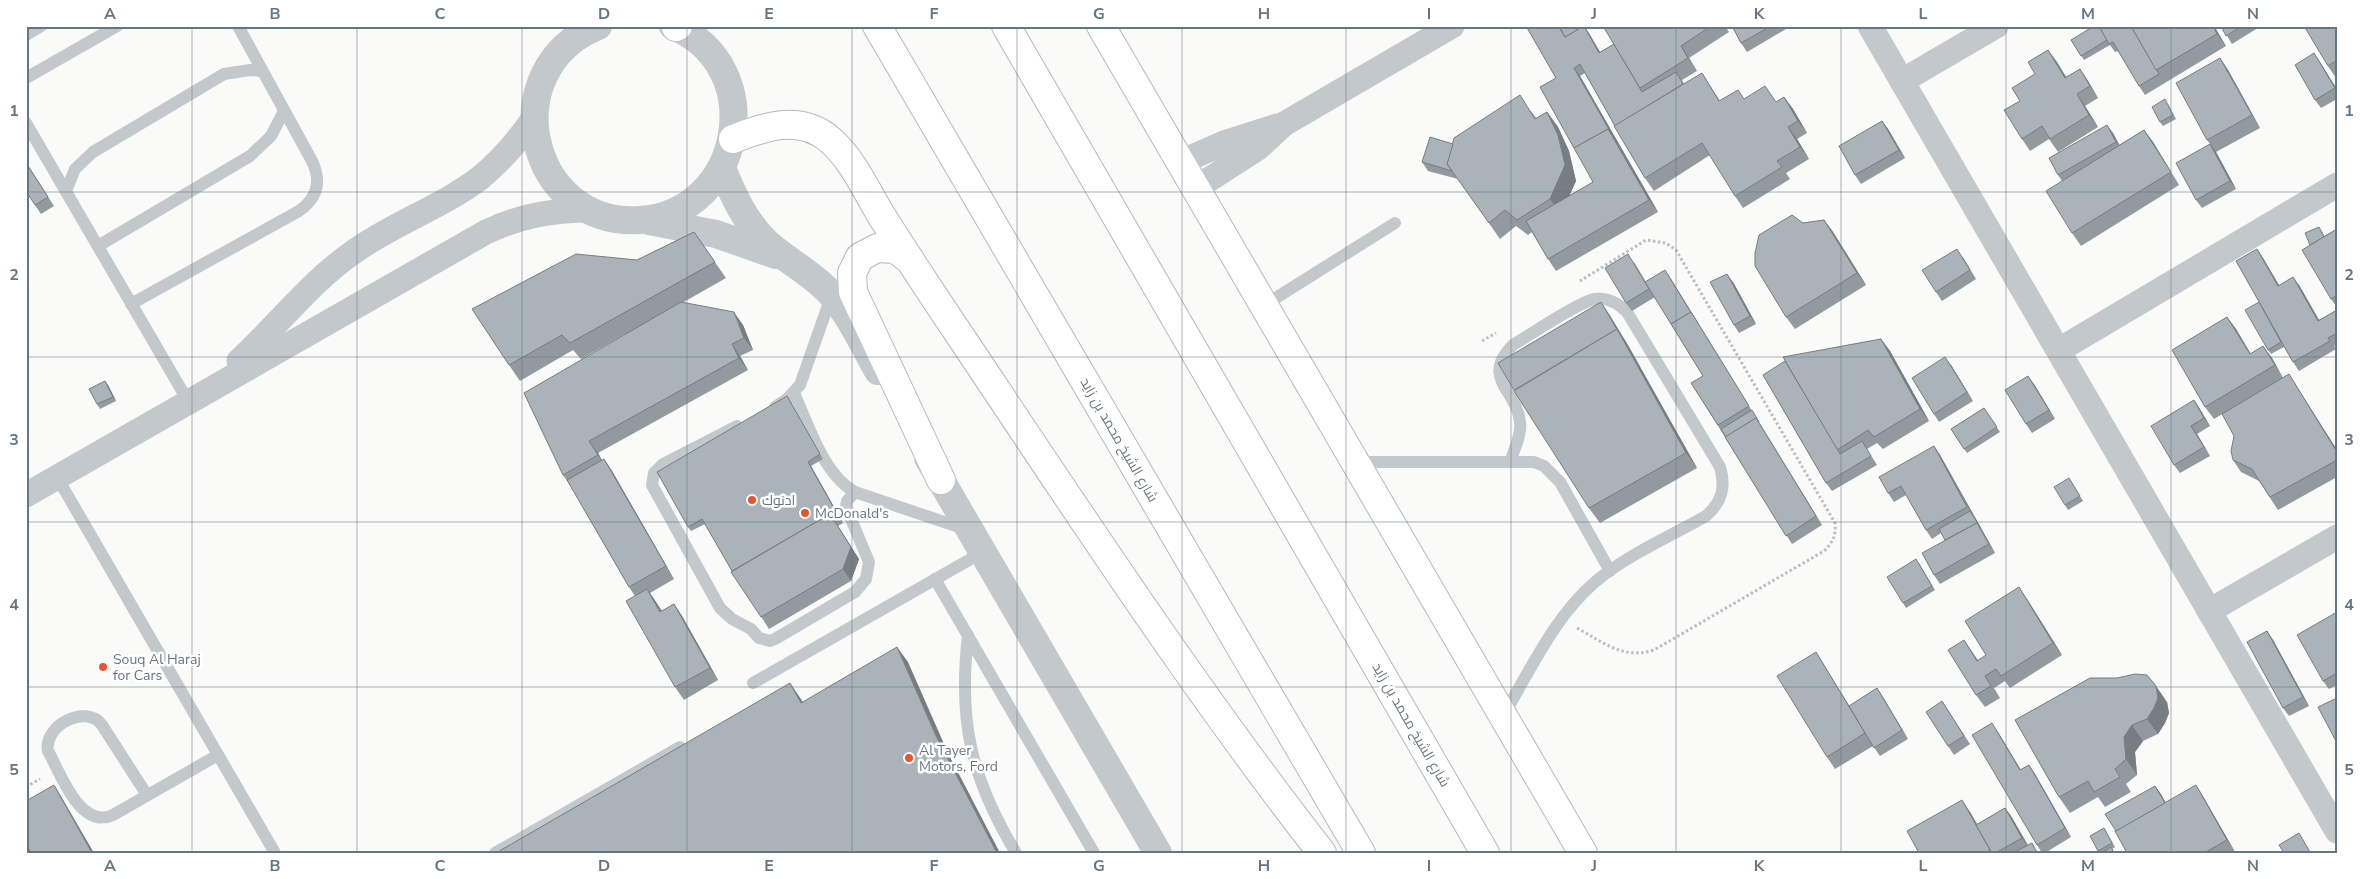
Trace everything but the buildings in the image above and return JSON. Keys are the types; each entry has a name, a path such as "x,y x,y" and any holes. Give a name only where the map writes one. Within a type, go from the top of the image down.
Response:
{"main road":[{"name":"شارع الشيخ محمد بن زايد","path":"877,26 1361,853"},
{"name":"شارع الشيخ محمد بن زايد","path":"1006,26 1485,853"},
{"path":"1101,26 1583,853"},
{"path":"733,139 766,126 788,123 808,127 827,137 842,152 910,260 1132,592 1322,853"},
{"path":"910,260 895,249 876,248 860,257 852,273 853,292 941,480"}],"street":[{"path":"598,26 568,37 548,69 537,92 533,119 537,146 548,172 566,194 590,210 614,218 640,220 716,234 789,260"},
{"path":"1196,188 1258,148 1284,124 1452,26"},
{"path":"1870,26 2337,831"},
{"path":"1902,81 1996,26"},
{"path":"640,220 665,215 688,204 707,188 722,168 733,139 735,112 729,86 717,62 699,42 676,27"},
{"path":"188,402 266,336 326,273 354,251 385,231 479,179 499,161 533,119"},
{"path":"1181,162 1239,137 1284,124"},
{"path":"722,168 733,195 748,220 767,242 805,270 832,294 1158,853"},
{"path":"2059,350 2337,185"},
{"path":"26,495 486,232 510,221 536,213 562,210 590,210"},
{"path":"2209,611 2337,536"}],"lane":[{"path":"26,35 41,26"},
{"path":"26,78 117,26"},
{"path":"131,304 308,204 315,194 318,183 317,172 238,26"},
{"path":"66,191 75,169 93,152 224,74 250,70 262,71"},
{"path":"98,246 250,156 271,136 284,112"},
{"path":"26,123 188,402"},
{"path":"1264,306 1395,223"},
{"path":"763,413 787,400 794,393 804,375 832,294"},
{"path":"1503,716 1562,619 1581,595 1610,571 1706,516 1720,499 1723,489 1720,467 1627,312 1621,306 1606,299 1589,300 1513,345 1506,352 1501,361 1500,378 1517,410 1520,423 1511,460"},
{"path":"753,683 935,579 976,541 844,486 829,468 794,393"},
{"path":"746,421 663,464 654,473 652,486 720,608 732,619 751,629 759,638 764,640 775,639 855,592 866,579 869,562 846,507 846,501 855,492"},
{"path":"1355,462 1511,460 1534,462 1553,473 1560,482 1610,571"},
{"path":"57,477 275,853"},
{"path":"935,579 1094,853"},
{"path":"968,635 964,710 970,747 980,783 991,809 1016,853"},
{"path":"147,795 102,725 95,718 85,715 80,716 52,732 48,742 48,751 79,806 87,814 97,818 108,817 218,755"},
{"path":"495,853 688,742"}],"place":[{"name":"ادنوك","path":"752,500"},
{"name":"McDonald's","path":"805,513"},
{"name":"Souq Al Haraj for Cars","path":"103,667"},
{"name":"Al Tayer Motors, Ford","path":"909,758"}]}
